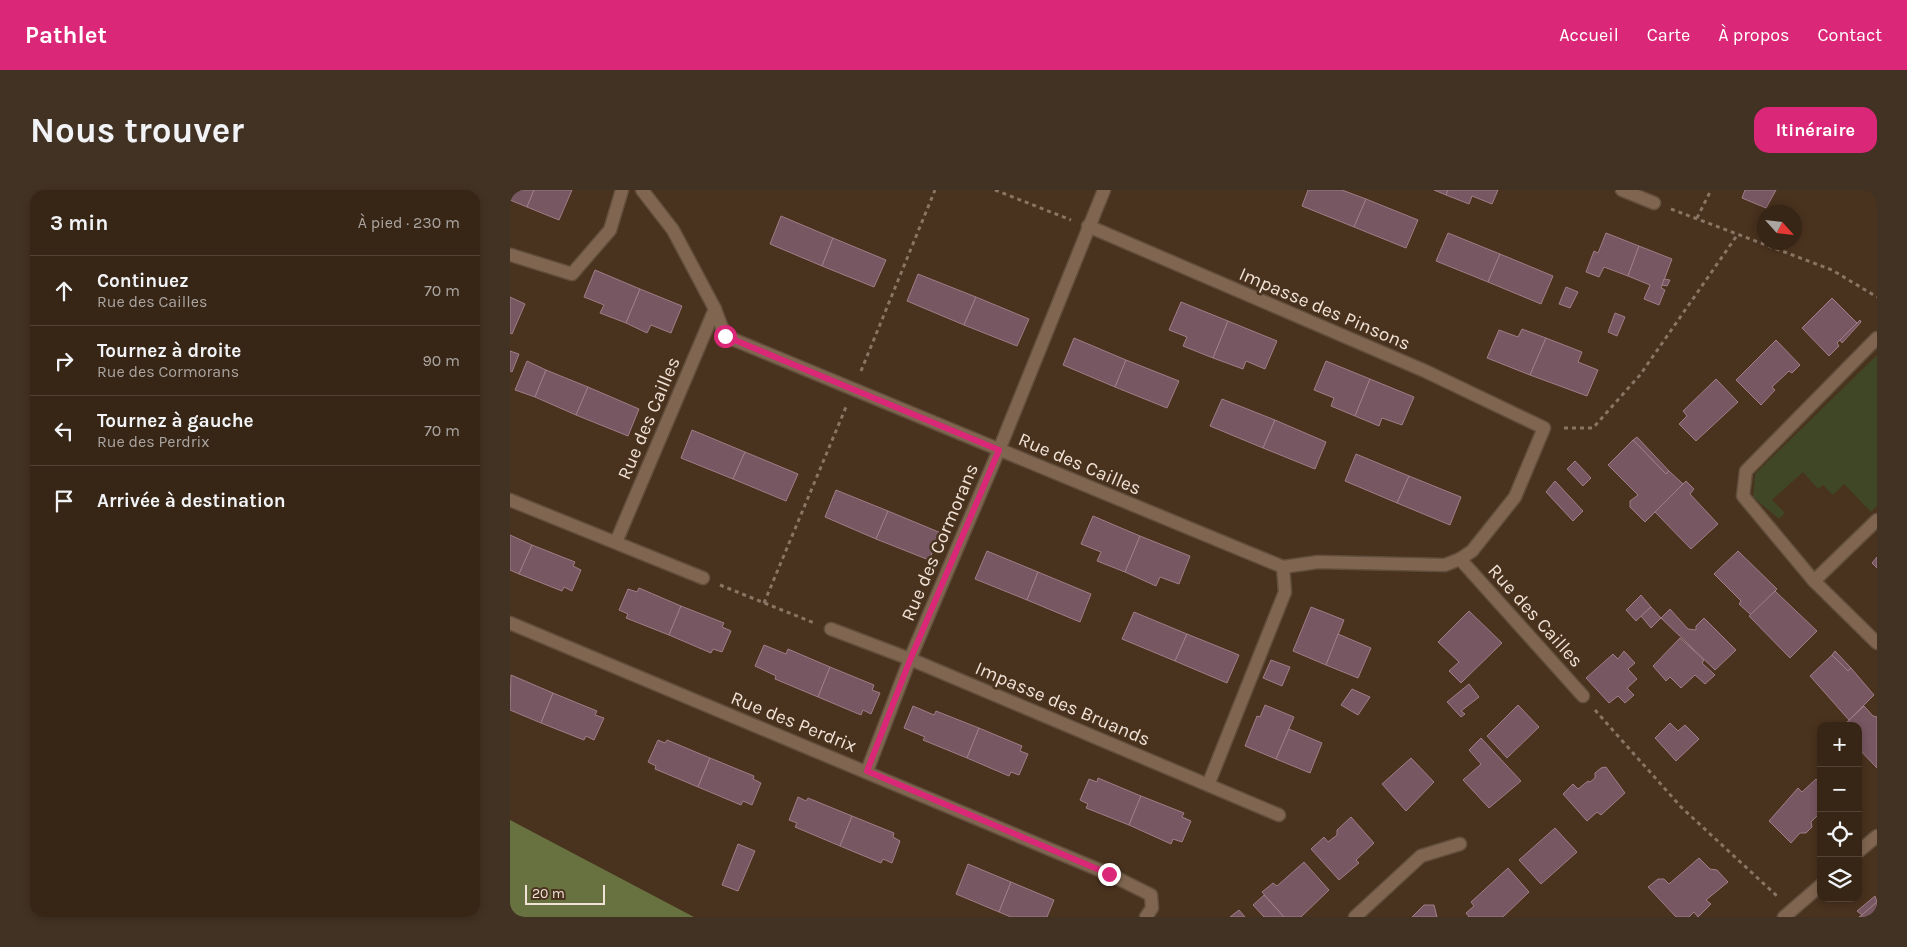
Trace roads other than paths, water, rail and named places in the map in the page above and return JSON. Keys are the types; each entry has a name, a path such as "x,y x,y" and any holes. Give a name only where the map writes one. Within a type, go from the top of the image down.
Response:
{"street":[{"path":"511,255 572,274 610,230 622,190"},
{"name":"Rue des Cailles","path":"642,190 674,230 714,309 725,336 1282,567 1318,562 1445,565 1460,559 1472,551 1515,497 1544,428"},
{"name":"Rue des Cormorans","path":"867,771 910,660 999,450 1104,190"},
{"path":"1622,190 1654,203"},
{"name":"Impasse des Pinsons","path":"1088,226 1425,371 1544,428"},
{"name":"Rue des Cailles","path":"616,542 714,309"},
{"path":"1877,338 1746,471 1743,496 1814,581 1877,643"},
{"path":"510,500 703,578"},
{"path":"1814,581 1877,520"},
{"name":"Rue des Cailles","path":"1460,559 1583,696"},
{"path":"1208,786 1284,592 1282,567"},
{"name":"Rue des Perdrix","path":"510,623 1109,874 1151,895 1152,908 1146,917"},
{"name":"Impasse des Bruands","path":"831,629 910,660 1279,816"},
{"path":"1862,849 1877,836"},
{"path":"1354,917 1422,856 1460,844"},
{"path":"1792,915 1817,889"}]}
